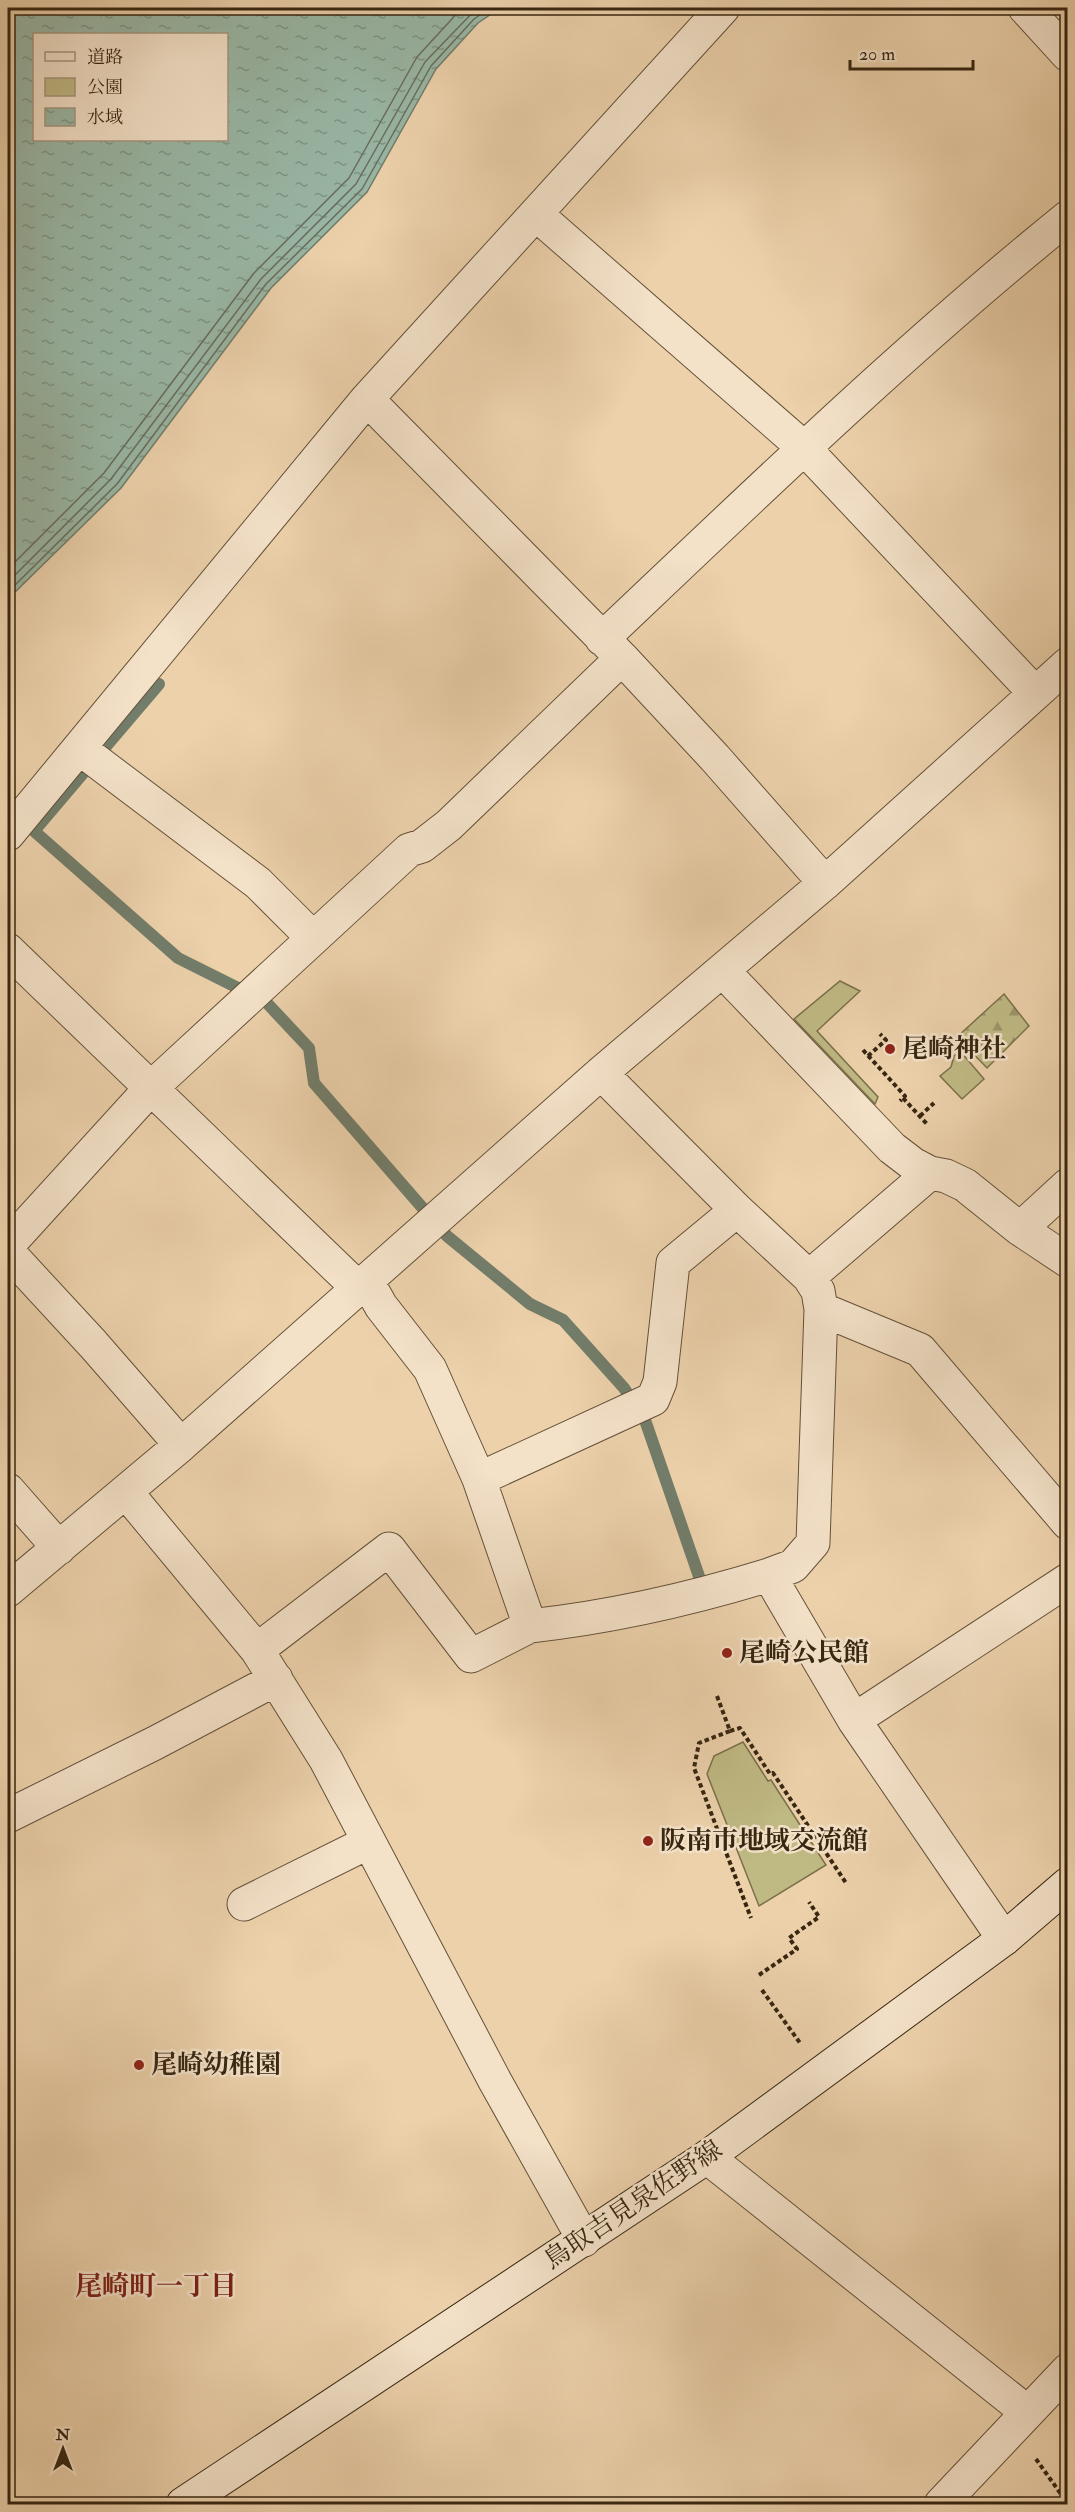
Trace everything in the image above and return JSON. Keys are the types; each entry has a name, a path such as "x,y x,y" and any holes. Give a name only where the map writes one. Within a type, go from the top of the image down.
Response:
{"street":[{"path":"8,834 367,399 723,8"},
{"path":"1025,8 1068,55"},
{"path":"537,214 804,448 1035,693"},
{"path":"8,1245 151,1088 409,850 423,846 449,825 612,649 804,448 1025,251 1068,217"},
{"path":"367,399 612,649 715,758 825,883"},
{"path":"8,1590 181,1445 601,1073 825,883 1068,664"},
{"path":"79,748 258,883 313,938"},
{"path":"8,950 151,1088 362,1284 430,1369 479,1479 530,1626"},
{"path":"723,970 871,1128 913,1164 930,1173 946,1176 965,1185 1020,1229 1068,1261"},
{"path":"257,1650 389,1549 471,1656 530,1626 634,1611 702,1595 769,1575 793,1566 813,1543 821,1309 818,1291 809,1277 737,1210 601,1073"},
{"path":"809,1277 930,1173"},
{"path":"1020,1229 1068,1185"},
{"path":"479,1479 652,1399 660,1382 674,1263 737,1210"},
{"path":"8,1252 93,1344 181,1445"},
{"path":"821,1309 921,1350 1068,1523"},
{"path":"8,1490 59,1548"},
{"path":"126,1492 257,1650 326,1760 495,2081 584,2240"},
{"path":"769,1575 854,1720 1004,1939"},
{"path":"854,1720 1068,1580"},
{"path":"8,1816 155,1743 276,1679"},
{"path":"244,1904 369,1842"},
{"name":"鳥取吉見泉佐野線","path":"183,2505 707,2157 1004,1939 1068,1884"},
{"path":"707,2157 1020,2419"},
{"path":"941,2505 1068,2370"}],"path":[{"path":"868,1056 886,1040 880,1034"},
{"path":"863,1050 905,1096 903,1098 928,1126"},
{"path":"896,1105 903,1098"},
{"path":"920,1116 934,1103"},
{"path":"717,1696 730,1731"},
{"path":"751,1918 694,1768 699,1743 730,1731 740,1728 846,1882"},
{"path":"759,1975 797,1949 789,1938 819,1917 808,1902"},
{"path":"762,1990 804,2049"},
{"path":"1020,2419 1068,2504"}],"green space":[{"path":"840,981 860,991 817,1031 878,1097 875,1104 794,1019"},
{"path":"1004,994 1029,1026 987,1068 957,1037"},
{"path":"960,1051 984,1079 962,1099 940,1076 951,1067 954,1056"},
{"path":"743,1742 768,1781 771,1780 826,1865 759,1906 707,1774 714,1756"}],"water":[{"path":"8,8 500,8 478,23 436,69 367,192 271,288 121,488 8,599"}],"waterway":[{"path":"159,684 34,831 178,958 266,1002 309,1048 314,1083 447,1236 530,1304 563,1320 624,1388 645,1420 702,1585 710,1583"}],"place":[{"name":"尾崎神社","path":"890,1049"},
{"name":"尾崎公民館","path":"727,1653"},
{"name":"阪南市地域交流館","path":"648,1841"},
{"name":"尾崎幼稚園","path":"139,2065"}],"district":[{"name":"尾崎町一丁目","path":"156,2286"}]}
